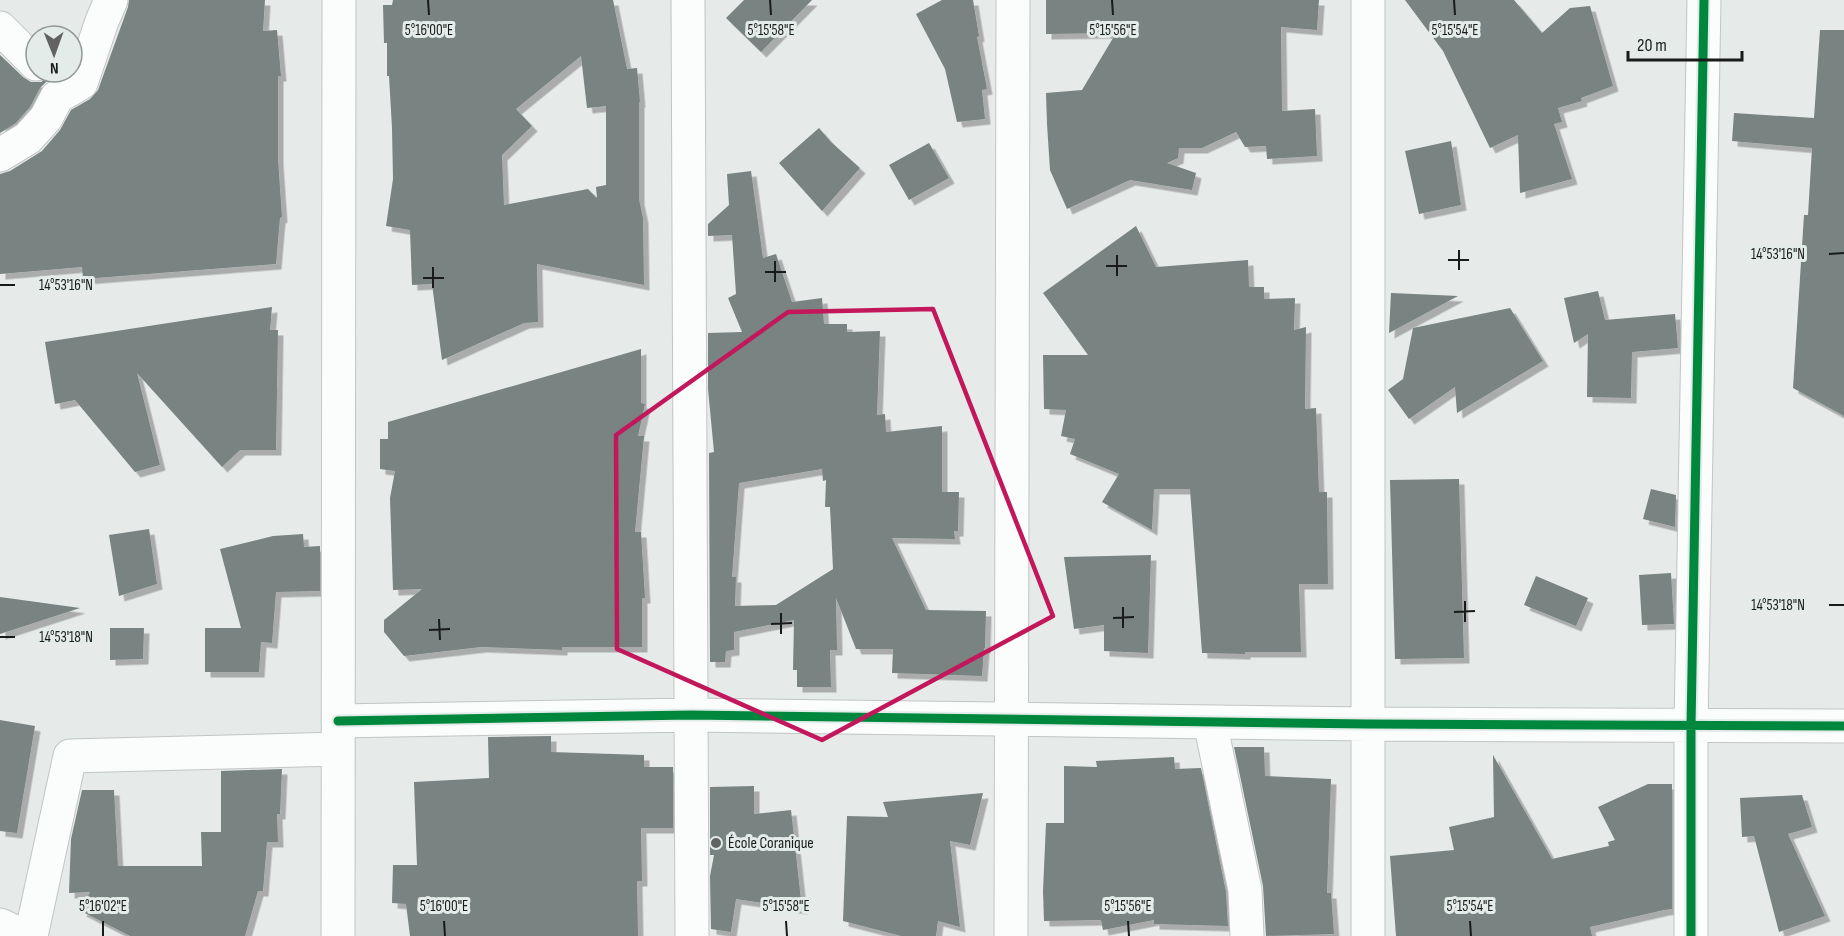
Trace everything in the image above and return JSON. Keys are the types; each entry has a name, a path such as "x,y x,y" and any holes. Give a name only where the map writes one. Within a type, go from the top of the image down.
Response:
{"street":[{"path":"84,74 111,0"},
{"path":"338,936 339,0"},
{"path":"688,0 692,936"},
{"path":"1011,936 1013,0"},
{"path":"1368,0 1368,936"},
{"path":"1691,936 1691,726 1704,0"},
{"path":"0,28 24,52"},
{"path":"0,155 28,138 46,118 49,84"},
{"path":"31,936 70,756 338,735 691,715 1368,724 1844,726"},
{"path":"1210,722 1225,804 1245,890 1247,936"},
{"path":"0,925 24,936"}],"highlighted area":[{"path":"933,309 1053,616 822,740 617,649 616,435 788,312"}],"building":[{"path":"129,0 265,0 263,31 277,30 281,76 278,76 278,159 282,217 280,218 276,264 83,279 82,267 0,274 0,174 10,171 42,151 60,130 71,110 90,99 98,90"},
{"path":"393,0 613,0 627,69 637,68 640,102 639,199 643,218 644,285 537,264 538,322 524,323 442,360 432,284 412,285 410,230 386,226 393,179 392,128 383,5 392,5","holes":["581,56 587,108 606,106 606,185 596,187 597,198 588,189 504,205 502,155 532,126 516,109"]},
{"path":"744,0 812,0 761,52 726,18"},
{"path":"942,0 973,0 987,89 982,90 985,119 957,122 945,69 916,14"},
{"path":"1046,0 1319,0 1317,30 1281,27 1282,111 1315,109 1317,156 1267,159 1266,146 1245,147 1236,132 1202,148 1179,148 1178,158 1167,163 1196,173 1192,190 1130,180 1067,209 1050,170 1046,93 1082,90 1116,33 1046,34"},
{"path":"1405,0 1514,0 1542,33 1570,8 1590,6 1613,86 1581,98 1582,101 1558,108 1562,122 1554,124 1572,179 1520,193 1518,135 1490,148 1443,51"},
{"path":"1820,30 1844,30 1844,416 1793,388 1804,215 1808,215 1812,148 1732,141 1734,113 1814,118"},
{"path":"0,55 24,78 24,84 44,84 30,107 16,123 0,133"},
{"path":"819,128 860,168 822,211 779,163"},
{"path":"1451,141 1461,205 1419,214 1405,151"},
{"path":"929,143 949,178 909,200 889,165"},
{"path":"751,171 763,258 776,254 792,302 822,298 824,324 847,324 847,332 880,331 877,415 885,414 886,432 942,426 942,492 959,492 958,531 954,531 955,539 892,538 926,610 986,611 982,676 892,673 893,649 856,649 836,598 837,650 830,650 831,687 797,687 797,670 793,670 794,620 734,632 734,650 726,651 725,662 710,662 709,453 714,452 708,389 708,333 742,332 728,298 736,294 732,235 708,236 708,224 729,205 727,174","holes":["822,469 823,481 826,480 825,507 830,507 833,569 776,605 735,606 736,577 732,577 739,483"]},
{"path":"1136,226 1156,267 1248,260 1249,287 1264,287 1264,299 1295,298 1294,330 1306,327 1305,409 1316,408 1319,492 1327,492 1328,584 1299,584 1301,652 1202,653 1190,489 1154,489 1152,530 1102,502 1119,474 1070,454 1075,439 1061,436 1066,410 1044,409 1043,355 1088,355 1043,293"},
{"path":"1598,291 1605,320 1675,314 1678,348 1632,352 1631,398 1587,397 1588,334 1574,343 1564,298"},
{"path":"1391,293 1458,296 1389,333"},
{"path":"272,307 270,330 278,330 276,450 240,450 222,467 137,373 160,465 135,472 75,400 55,404 45,342"},
{"path":"1510,308 1543,361 1457,413 1455,387 1409,419 1388,390 1403,379 1413,328"},
{"path":"641,349 641,403 645,404 638,436 644,436 635,532 641,532 645,598 642,598 642,647 562,647 562,650 481,647 404,656 384,632 384,620 422,589 393,590 390,498 395,471 380,469 380,439 388,439 388,422"},
{"path":"1459,479 1464,658 1395,659 1390,480"},
{"path":"1651,489 1676,495 1675,527 1643,519"},
{"path":"149,529 157,584 119,596 109,535"},
{"path":"303,534 304,547 320,546 320,591 276,592 272,643 261,642 259,672 205,672 205,628 241,628 220,549 273,536"},
{"path":"1151,555 1148,653 1104,651 1104,625 1074,629 1064,557"},
{"path":"1671,573 1674,624 1642,625 1639,575"},
{"path":"1536,576 1588,598 1576,626 1524,605"},
{"path":"0,597 80,608 0,634"},
{"path":"110,628 144,628 143,659 110,660"},
{"path":"0,720 35,726 17,833 0,831"},
{"path":"551,736 551,752 644,755 644,767 673,767 673,828 641,828 642,881 637,881 638,936 410,936 406,904 392,903 393,865 417,865 414,782 489,778 488,737"},
{"path":"1234,747 1264,747 1265,776 1331,779 1327,893 1331,893 1334,934 1266,936 1263,886"},
{"path":"1493,755 1552,859 1609,846 1608,842 1615,840 1598,807 1648,784 1672,784 1672,909 1590,927 1592,936 1396,936 1390,856 1454,850 1449,827 1494,817"},
{"path":"1174,757 1175,769 1201,768 1226,892 1228,926 1154,924 1154,920 1103,930 1101,920 1044,921 1046,823 1064,823 1064,766 1097,767 1096,761"},
{"path":"282,769 280,814 277,814 278,842 267,842 263,891 258,891 245,936 130,936 81,911 90,892 69,893 71,839 82,790 114,790 118,866 202,866 201,832 221,832 221,771"},
{"path":"754,786 754,814 791,810 802,909 736,899 731,932 711,929 710,876 714,855 710,855 710,787"},
{"path":"983,793 970,845 950,841 960,927 938,921 936,936 901,936 843,921 847,816 888,817 883,802"},
{"path":"1802,795 1812,827 1788,834 1825,916 1779,932 1754,836 1742,837 1740,798"}],"cycle path":[{"path":"1691,936 1691,726 1704,0"},
{"path":"338,721 691,715 1368,724 1844,726"}],"place":[{"name":"École Coranique","path":"716,843"}]}
